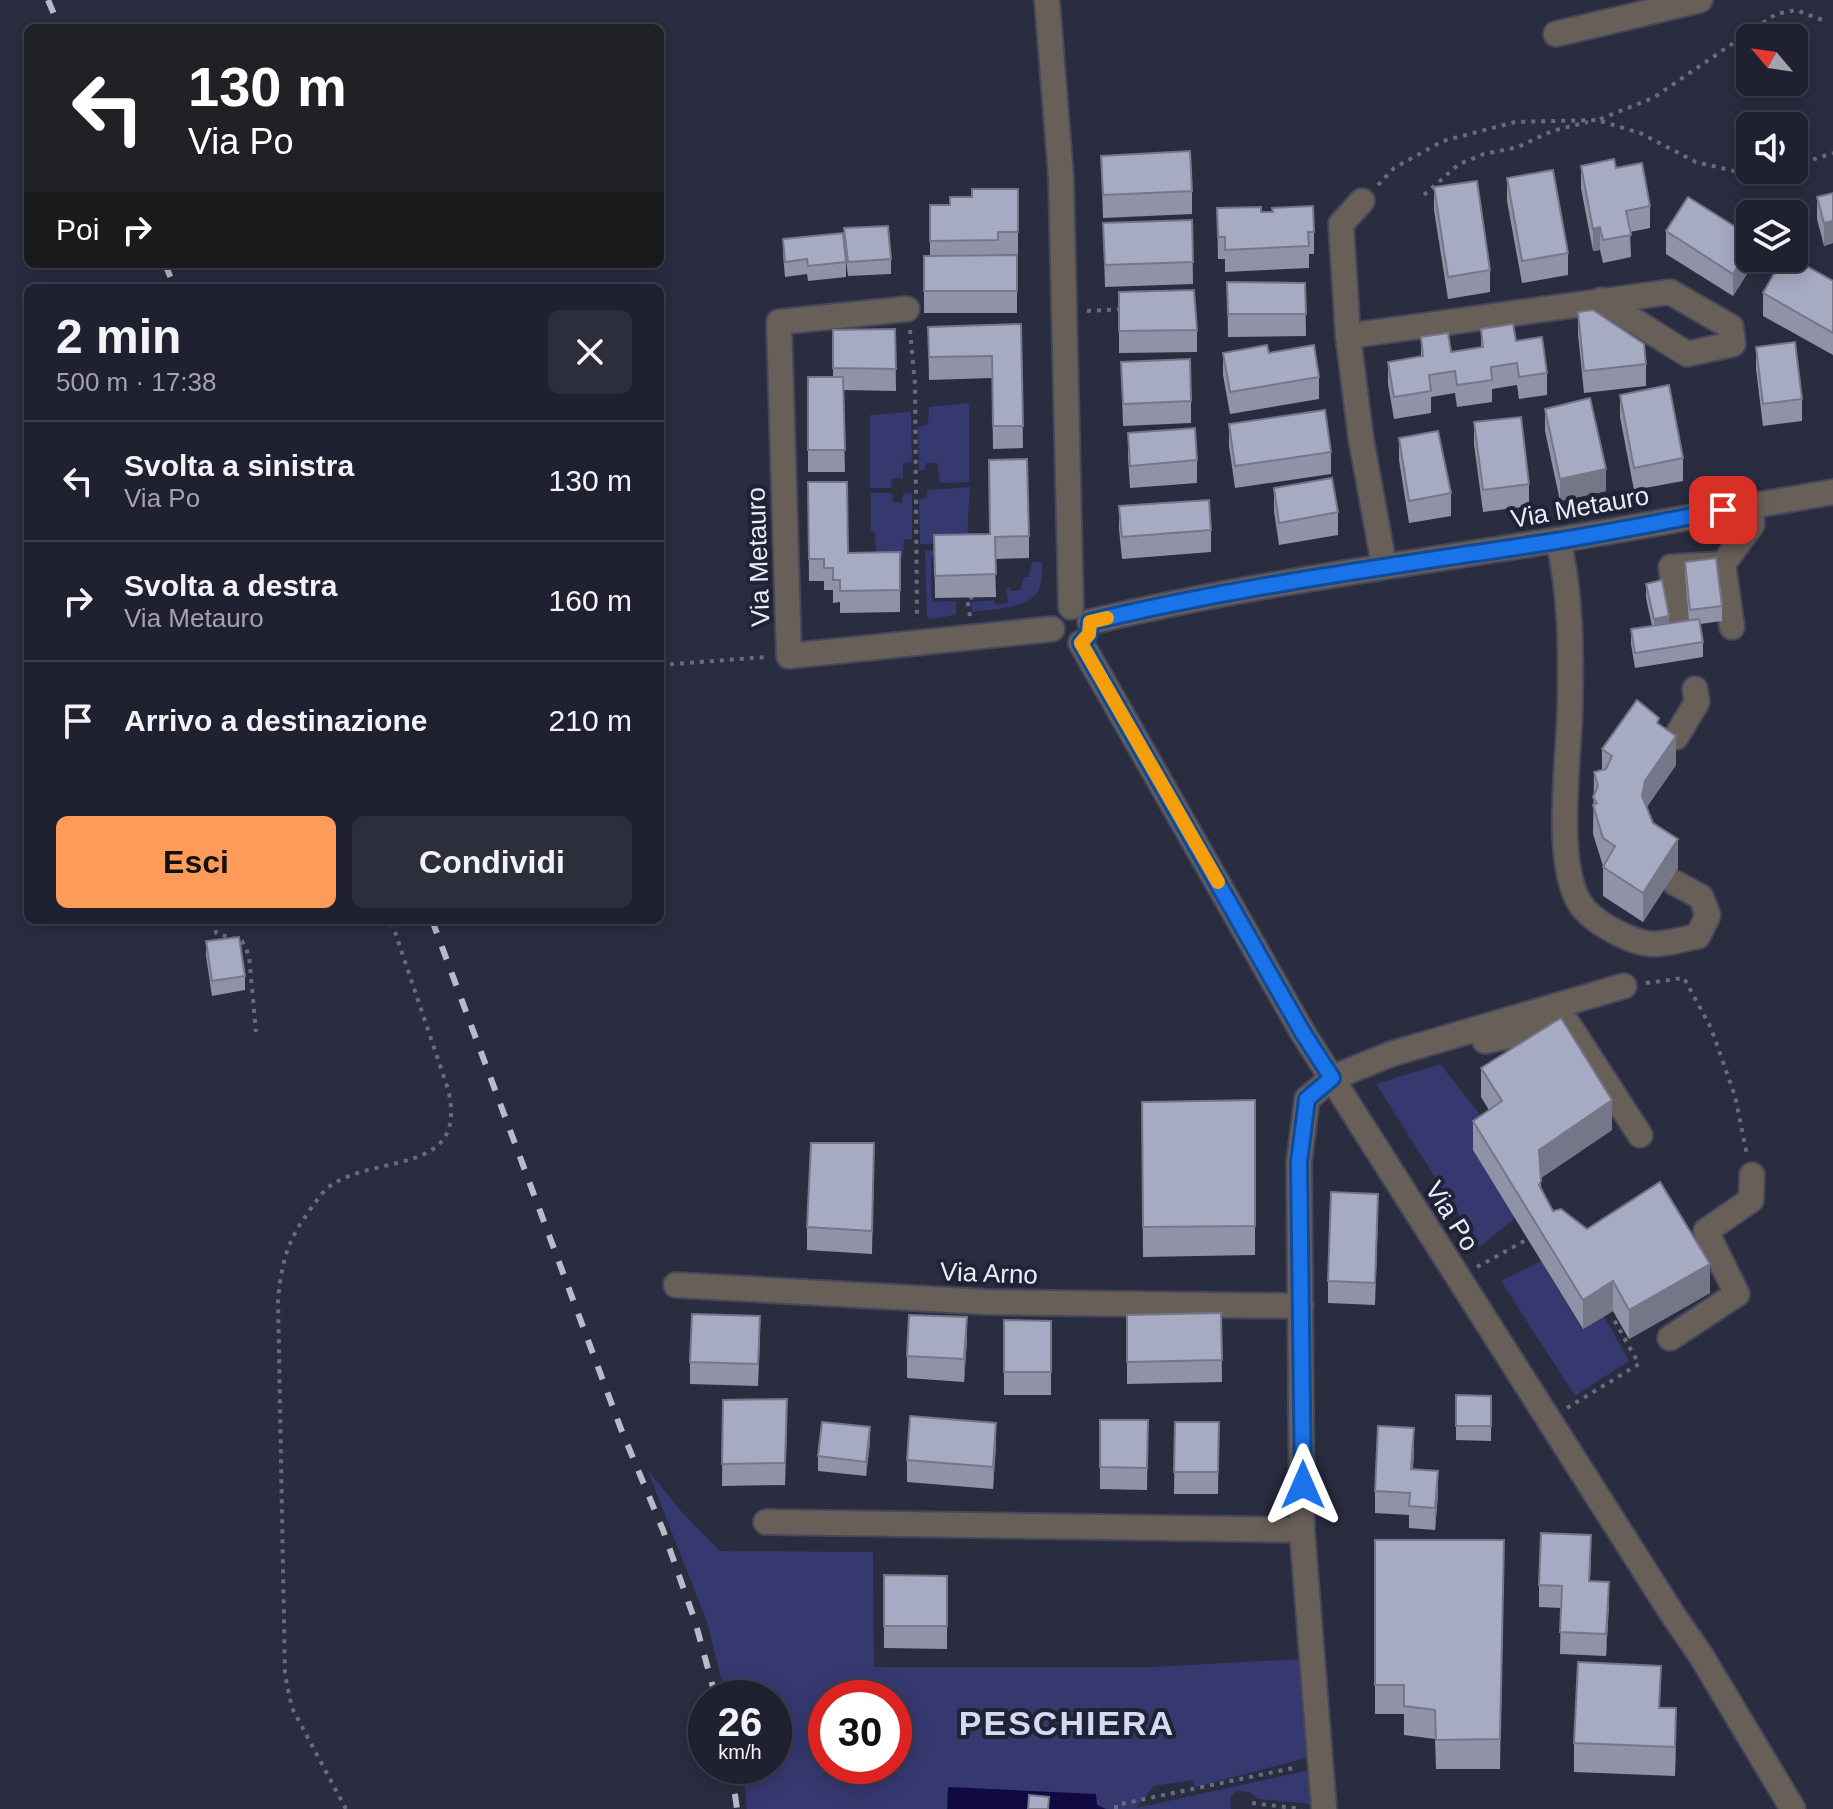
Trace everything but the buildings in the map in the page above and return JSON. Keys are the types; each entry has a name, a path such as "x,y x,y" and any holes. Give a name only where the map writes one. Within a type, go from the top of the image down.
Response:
{"street":[{"path":"1047,0 1061,177 1080,624"},
{"path":"1556,34 1700,0"},
{"path":"1362,201 1341,224 1348,336 1361,439 1384,565"},
{"path":"1348,336 1601,300 1670,292 1731,327 1733,344 1687,354 1601,300"},
{"name":"Via Metauro","path":"907,309 779,322 789,656 1052,629 1052,622 1059,611 1080,624 1152,607 1384,565 1558,540 1833,492"},
{"path":"1732,627 1723,564 1752,525 1751,505"},
{"path":"1558,540 1565,571 1569,660 1570,705 1564,818 1570,880 1584,909 1611,930 1653,944 1698,936 1708,915 1701,897 1675,883"},
{"path":"1680,635 1671,567 1723,564"},
{"name":"Via Po","path":"1080,624 1303,1033 1700,1654 1793,1809"},
{"path":"1676,737 1697,702 1695,689"},
{"path":"1324,1809 1302,1530 1299,1162 1307,1099 1332,1078 1391,1054 1624,986"},
{"path":"1476,1029 1481,1042 1568,1024 1640,1135"},
{"path":"1670,1338 1737,1294 1706,1231 1751,1200 1752,1175"},
{"name":"Via Arno","path":"676,1285 986,1302 1301,1306"},
{"path":"766,1522 1302,1530"}],"path":[{"path":"1424,195 1459,164 1484,154 1518,147 1552,131 1597,120 1653,98 1776,14 1796,10 1822,20"},
{"path":"1362,201 1394,168 1443,141 1515,122 1597,120 1640,133 1696,162 1736,171"},
{"path":"1808,161 1833,153"},
{"path":"907,309 914,360 917,643"},
{"path":"1087,311 1129,309"},
{"path":"969,613 967,599 973,597"},
{"path":"664,665 789,656"},
{"path":"216,924 216,933 242,941 249,955 256,1032"},
{"path":"346,1809 292,1708 285,1675 278,1298 286,1249 297,1227 331,1185 351,1175 429,1153 441,1143 452,1119 448,1089 392,924"},
{"path":"1624,986 1684,978 1711,1028 1735,1096 1752,1175"},
{"path":"1457,1278 1528,1239"},
{"path":"1548,1419 1639,1364 1613,1318"},
{"path":"1116,1809 1116,1805 1321,1762"},
{"path":"1252,1803 1302,1809"}],"shaded area":[{"path":"969,403 969,482 940,483 937,463 926,463 925,470 919,470 918,427 928,425 929,407"},
{"path":"911,412 912,462 903,463 903,478 892,478 891,488 870,488 870,415"},
{"path":"970,487 968,543 920,544 919,499 927,498 927,490"},
{"path":"871,493 892,493 893,502 902,503 903,494 912,493 912,539 904,540 903,558 876,558 875,532 871,531"},
{"path":"987,548 987,554 931,557 932,602 956,601 956,615 927,618 925,551"},
{"path":"1032,562 1042,562 1041,583 1034,596 1019,605 972,612 971,602 994,600 996,605 1008,603 1006,588 1020,590 1024,577 1029,577"},
{"path":"1440,1064 1496,1135 1515,1218 1479,1247 1376,1084"},
{"path":"1541,1261 1582,1329 1604,1316 1629,1361 1575,1396 1501,1281"},
{"path":"647,1469 679,1509 720,1551 873,1552 874,1667 1150,1667 1303,1659 1310,1757 1195,1787 1192,1780 1154,1786 1136,1808 1310,1770 1312,1804 1258,1799 1250,1792 1236,1791 1230,1798 1231,1809 747,1809 745,1784 792,1784 792,1680 722,1680 707,1622"},
{"path":"948,1787 1096,1794 1097,1805 1106,1809 947,1809"}],"railway":[{"path":"48,0 58,24"},
{"path":"167,268 173,284"},
{"path":"433,924 621,1429 663,1530 695,1621 711,1680"},
{"path":"734,1784 737,1809"}],"slow traffic":[{"path":"1107,618 1090,622 1089,634 1081,643 1218,882"}],"district":[{"name":"PESCHIERA","path":"1067,1723"}],"route":[{"path":"1303,1485 1299,1162 1307,1099 1332,1078 1303,1033 1081,643 1089,634 1090,622 1152,607 1384,565 1558,540 1723,510"}]}
